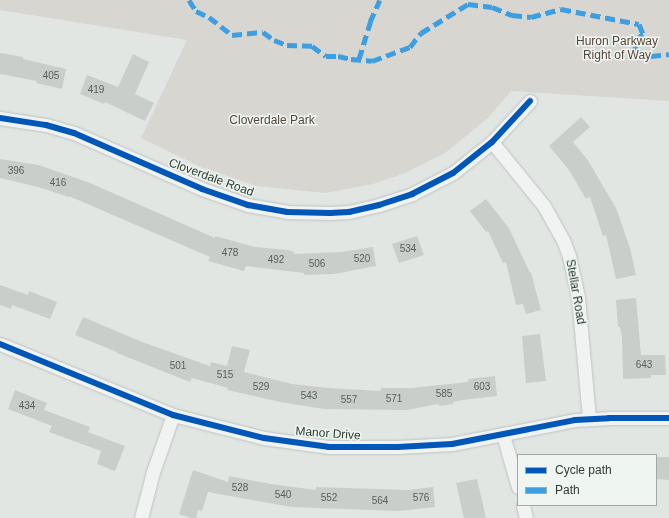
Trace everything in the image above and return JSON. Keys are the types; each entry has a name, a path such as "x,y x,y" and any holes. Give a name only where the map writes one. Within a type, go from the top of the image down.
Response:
{"street":[{"name":"Cloverdale Road","path":"0,118 46,125 74,133 224,198 271,210 301,213 349,212 412,194 453,173 492,142 530,101"},
{"name":"Stellar Road","path":"492,142 544,206 554,223 569,256 578,297 589,418"},
{"name":"Manor Drive","path":"0,344 173,415 264,438 329,447 406,447 452,444 503,435 544,424 589,418 669,418"},
{"path":"140,518 152,472 173,415"},
{"path":"503,435 517,484"},
{"path":"523,506 526,518"}],"green space":[{"path":"0,0 669,0 669,101 511,91 488,118 445,153 405,173 373,184 325,193 257,186 201,167 141,138 187,40 0,10"}],"building":[{"path":"0,53 23,57 23,59 66,69 62,89 36,83 37,81 0,74"},
{"path":"133,54 149,62 135,94 154,103 145,121 105,102 104,104 80,94 87,75 118,87"},
{"path":"581,117 590,127 573,142 587,159 616,208 630,248 636,275 616,279 606,235 603,236 590,197 586,199 569,170 549,146"},
{"path":"0,159 39,165 90,183 215,238 215,236 255,247 288,250 294,252 294,254 342,252 373,247 376,266 334,274 304,275 304,273 246,266 244,271 208,261 210,257 69,196 0,178"},
{"path":"486,199 509,228 530,273 531,272 541,310 526,314 523,304 516,305 506,262 503,263 488,231 486,232 470,211"},
{"path":"417,236 424,255 399,263 392,244"},
{"path":"0,285 28,295 29,291 57,302 50,319 12,305 11,309 0,305"},
{"path":"636,298 641,355 665,355 666,375 651,375 651,378 623,379 622,338 620,327 618,327 616,300"},
{"path":"83,317 142,342 210,366 211,362 227,366 232,346 250,350 244,372 292,384 327,388 381,391 381,388 412,388 468,382 468,379 495,376 497,396 462,400 453,402 453,404 439,406 438,404 407,410 324,409 280,402 227,390 228,388 192,378 190,382 75,335"},
{"path":"540,334 546,381 526,383 522,336"},
{"path":"15,390 47,403 44,410 90,427 88,432 125,446 115,471 97,464 101,451 49,432 52,426 8,409"},
{"path":"657,457 669,457 669,480 657,479"},
{"path":"193,470 228,482 229,476 271,484 316,490 316,487 407,490 433,487 435,507 399,511 291,507 208,492 202,511 198,510 196,518 191,518 179,514"},
{"path":"477,479 486,518 464,518 456,483"}],"marked path":[{"path":"189,0 196,11 209,17 232,35 263,32 274,40 287,45 312,46 326,56 338,56 351,59 372,61 410,47 421,33 468,4 492,7 512,15 531,17 561,9 639,24 643,34 636,40 636,51 651,56 669,54"},
{"path":"359,59 370,22 380,0"}],"cycle path":[{"path":"0,118 46,125 74,133 202,189 248,205 287,212 330,213 349,212 379,205 412,194 453,173 492,142 530,101"},
{"path":"0,344 173,415 264,438 329,447 398,447 452,444 575,420 609,418 669,418"}],"park label":[{"name":"Huron Parkway Right of Way","path":"617,49"},
{"name":"Cloverdale Park","path":"272,121"}]}
